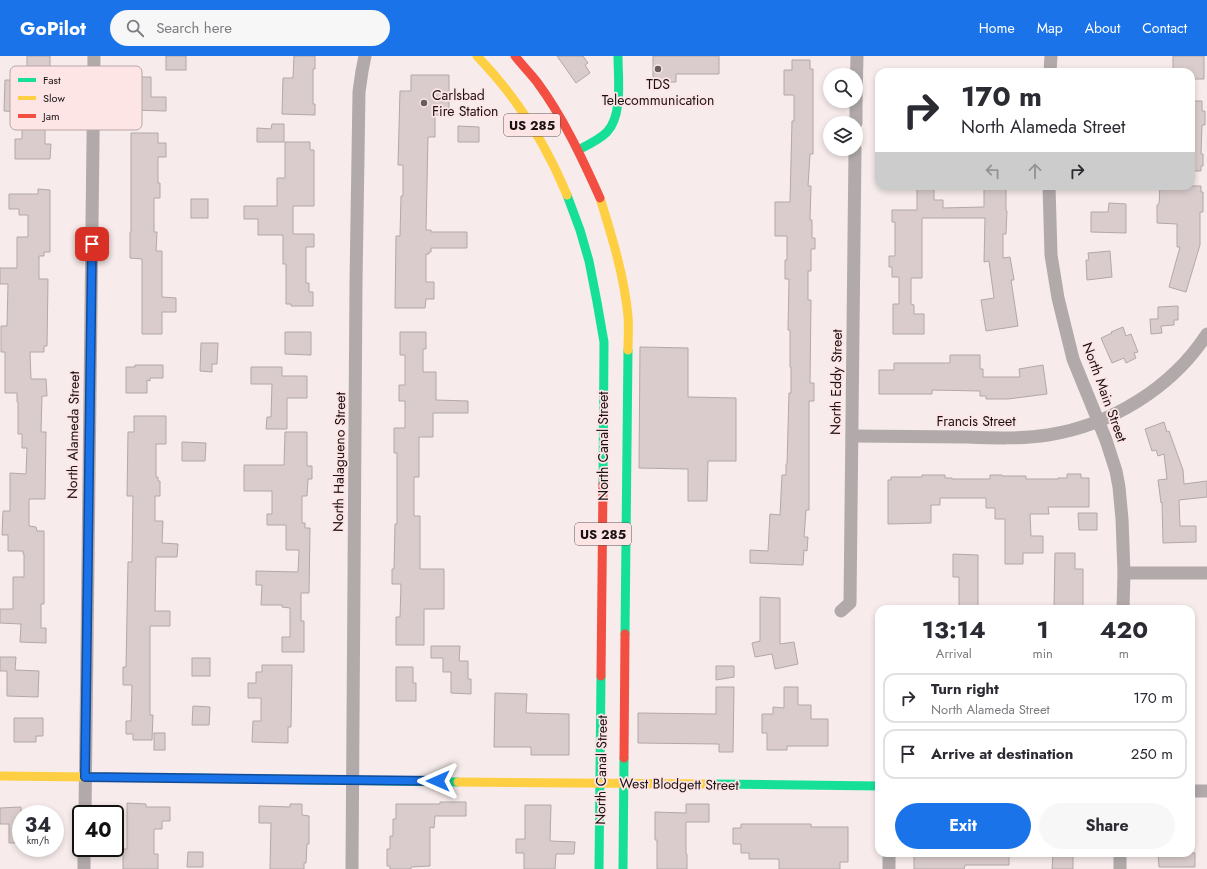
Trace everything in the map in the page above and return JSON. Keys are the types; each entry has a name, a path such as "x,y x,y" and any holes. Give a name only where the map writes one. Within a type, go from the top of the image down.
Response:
{"main road":[{"name":"North Canal Street","path":"478,56 505,86 541,139 557,170 582,234 598,303 604,342 599,869"},
{"name":"North Canal Street","path":"515,56 537,82 549,100 575,153 600,198 611,232 621,272 628,316 624,869"},
{"path":"575,153 595,142 610,128 616,117 618,56"},
{"path":"570,182 571,203"},
{"name":"West Blodgett Street","path":"0,776 875,786"}],"street":[{"name":"North Alameda Street","path":"94,56 94,66"},
{"name":"North Halagueno Street","path":"352,869 356,283 359,92 366,56"},
{"path":"857,56 857,68"},
{"path":"1050,68 1051,56"},
{"name":"North Alameda Street","path":"85,805 93,130"},
{"name":"North Eddy Street","path":"841,611 850,603 855,156"},
{"name":"North Main Street","path":"1049,190 1051,255 1058,298 1074,359 1111,456 1119,487 1124,573 1123,605"},
{"name":"Francis Street","path":"852,436 1018,438 1048,435 1099,422 1148,395 1168,380 1196,349 1207,334"},
{"path":"1124,573 1207,573"},
{"path":"1195,791 1207,791"},
{"path":"84,857 84,869"},
{"path":"888,869 889,857"},
{"path":"1120,857 1120,869"}],"building":[{"path":"27,56 50,56 50,66 27,66"},
{"path":"166,56 186,56 186,70 166,70"},
{"path":"294,56 315,56 315,69 313,69 313,104 315,104 315,115 282,114 283,78 293,78"},
{"path":"557,56 583,56 588,63 585,65 590,73 576,83"},
{"path":"653,56 719,56 719,74 676,74 676,82 653,82"},
{"path":"1173,56 1204,56 1204,79 1195,79 1195,68 1173,68"},
{"path":"792,60 810,60 810,69 813,69 813,154 810,154 808,186 811,186 810,220 812,220 812,238 815,238 815,249 811,249 811,271 808,271 808,300 811,300 810,383 814,383 814,401 809,401 809,510 806,510 804,537 808,537 807,551 804,550 803,565 750,563 750,550 768,551 770,514 780,515 782,475 786,475 787,464 789,393 791,393 790,330 788,330 789,279 785,279 787,236 775,236 775,202 790,202 794,95 784,95 784,70 792,70"},
{"path":"411,75 449,75 449,115 435,115 435,137 428,137 426,230 431,230 431,232 467,232 467,248 431,248 431,252 426,254 426,282 434,282 434,299 426,299 425,308 395,308 396,236 400,236 401,196 403,196 403,165 398,165 400,91 411,91"},
{"path":"142,77 151,77 151,97 166,97 166,111 142,110"},
{"path":"5,80 10,80 10,111 4,111"},
{"path":"1195,101 1202,101 1202,111 1205,111 1205,125 1202,125 1201,154 1203,154 1203,166 1201,166 1201,171 1195,171"},
{"path":"272,124 284,124 284,142 257,142 257,128 271,129"},
{"path":"458,126 479,127 479,142 458,142"},
{"path":"22,130 45,130 45,144 51,144 50,159 15,159 15,139 22,139"},
{"path":"131,133 158,133 158,143 166,143 166,157 158,157 158,183 160,183 160,198 154,198 154,232 157,232 156,251 162,251 162,297 176,298 176,312 162,312 162,334 142,334 142,259 130,258"},
{"path":"285,142 310,142 310,150 314,150 314,206 293,206 293,234 314,234 314,247 306,247 306,283 309,283 309,292 313,292 313,306 291,306 291,304 286,304 286,264 283,264 283,235 258,235 258,219 244,219 244,206 277,206 277,178 285,178"},
{"path":"1195,186 1201,186 1201,192 1203,192 1203,212 1200,212 1200,245 1186,292 1169,287 1180,247 1177,247 1177,224 1157,223 1157,205 1159,204 1160,190 1195,190"},
{"path":"38,189 50,190 50,252 44,252 44,256 39,256 39,279 48,279 47,346 44,346 44,352 30,352 31,379 46,379 47,396 42,396 41,432 46,432 45,499 29,499 29,526 36,527 37,531 44,531 44,604 41,604 41,628 46,628 46,643 20,642 21,624 0,623 0,609 13,609 13,577 24,577 23,551 8,551 8,535 2,535 3,511 10,511 10,473 26,474 27,448 22,448 22,434 18,434 17,393 5,393 5,352 1,352 1,326 7,326 8,284 0,284 0,268 17,268 17,237 28,237 28,215 19,215 19,209 9,209 9,194 38,194"},
{"path":"917,190 934,190 934,200 943,200 943,208 984,207 984,190 1006,190 1006,234 1003,234 1003,258 1010,257 1014,280 1011,280 1018,326 986,331 981,300 994,298 989,261 984,262 985,218 922,218 922,278 911,278 911,304 914,305 914,314 924,314 924,334 893,334 893,304 899,304 899,277 892,277 892,267 889,267 889,256 895,256 895,222 892,222 892,210 917,210"},
{"path":"191,199 208,199 208,218 191,218"},
{"path":"1109,203 1126,204 1126,233 1091,232 1091,212 1108,212"},
{"path":"1110,251 1112,277 1087,280 1086,260 1089,260 1088,253"},
{"path":"1178,306 1178,320 1174,320 1174,325 1161,326 1162,333 1151,334 1150,319 1158,319 1158,307"},
{"path":"1123,327 1126,336 1131,334 1138,352 1134,353 1136,358 1126,363 1124,358 1112,363 1101,338"},
{"path":"285,332 311,332 311,355 285,354"},
{"path":"400,332 426,332 426,349 423,349 423,372 436,372 436,400 468,401 468,413 433,413 433,437 419,437 419,477 414,477 414,516 420,516 420,569 444,569 444,609 424,609 424,645 396,645 396,617 400,617 401,584 392,584 392,569 394,569 395,524 397,524 397,453 394,453 394,428 405,428 405,401 399,401 399,385 405,385 405,355 400,355"},
{"path":"201,343 218,343 217,364 212,364 212,372 200,371"},
{"path":"640,347 688,348 688,397 736,398 736,461 708,461 707,501 688,501 688,469 639,468"},
{"path":"950,355 980,355 980,369 983,369 983,377 1020,377 1019,369 1043,365 1047,394 1008,399 986,399 986,396 980,396 980,391 932,390 932,394 879,394 879,370 894,370 894,363 950,363"},
{"path":"135,365 163,365 163,378 150,378 150,381 147,380 147,393 126,393 126,367 135,367"},
{"path":"251,367 282,367 282,376 307,376 307,398 287,398 287,429 266,429 267,417 271,417 272,384 251,384"},
{"path":"134,416 166,416 166,444 156,444 156,477 158,477 158,481 160,481 160,496 155,496 155,521 163,521 162,543 178,544 177,557 156,557 155,611 170,611 170,626 150,626 150,715 153,715 152,740 133,740 133,734 126,734 126,721 131,721 132,685 123,685 123,667 126,667 128,562 132,562 133,496 127,496 128,432 134,432"},
{"path":"1164,422 1167,432 1169,431 1183,470 1184,484 1207,481 1207,497 1179,500 1180,526 1196,526 1196,542 1163,543 1162,502 1161,503 1158,480 1167,479 1164,454 1158,456 1156,450 1152,451 1145,429"},
{"path":"285,432 307,432 307,466 312,466 312,479 308,479 307,496 302,496 302,523 305,523 305,528 310,528 309,593 301,593 301,621 304,621 304,652 282,652 282,637 290,637 290,608 282,607 282,605 261,605 262,585 256,585 256,571 298,572 299,550 286,550 286,525 267,525 267,514 272,514 272,491 244,491 244,465 284,465"},
{"path":"182,442 206,443 205,461 182,461"},
{"path":"1067,474 1081,474 1081,478 1089,478 1089,507 1048,507 1049,514 1030,514 1031,536 1043,536 1043,553 1023,553 1023,564 1005,564 1005,519 995,519 995,508 986,508 986,498 940,498 940,505 931,505 931,523 888,524 888,480 891,480 891,477 945,475 945,478 952,479 990,479 990,475 1002,475 1026,476 1026,479 1058,479 1067,478"},
{"path":"1078,513 1097,513 1097,530 1079,530"},
{"path":"1055,553 1075,553 1075,569 1083,569 1083,605 1054,605"},
{"path":"953,554 978,555 978,605 959,605 959,577 953,577"},
{"path":"760,597 780,598 780,644 794,642 798,664 775,669 772,654 755,657 752,643 760,641"},
{"path":"431,646 460,646 459,661 468,661 468,679 471,679 471,694 451,693 451,672 443,672 443,658 431,658"},
{"path":"0,657 16,657 15,670 39,671 38,697 7,696 7,671 0,671"},
{"path":"192,658 210,658 210,676 192,676"},
{"path":"262,665 292,665 291,727 288,727 288,743 252,742 253,721 261,721 261,698 248,698 248,683 256,683 256,672 262,672"},
{"path":"716,666 734,666 734,677 716,680"},
{"path":"396,667 413,667 413,683 416,683 416,701 396,701"},
{"path":"716,687 734,687 733,752 719,752 719,744 638,743 638,713 716,714"},
{"path":"784,687 798,687 798,705 811,705 811,719 828,719 828,746 787,746 787,750 767,750 767,733 762,733 762,714 773,714 773,707 784,708"},
{"path":"495,693 527,694 526,713 569,714 569,755 531,755 531,747 494,747"},
{"path":"193,706 210,707 209,725 192,725"},
{"path":"14,718 43,718 43,736 36,736 36,742 14,742"},
{"path":"154,733 165,733 165,750 154,750"},
{"path":"440,802 466,802 466,816 435,816 434,828 430,827 430,866 411,867 411,869 390,869 390,866 387,866 387,849 390,849 390,836 393,836 393,819 396,819 396,804 440,804"},
{"path":"127,803 146,804 146,807 170,807 170,821 162,821 162,829 154,829 154,854 158,854 158,869 123,869 124,849 127,849"},
{"path":"290,804 302,804 302,815 309,816 309,844 307,844 306,863 304,863 304,869 270,869 271,823 259,823 259,806 290,807"},
{"path":"686,804 709,804 709,822 686,822 687,869 657,869 655,812 686,813"},
{"path":"525,805 551,805 550,841 575,842 574,854 556,854 555,869 524,869 524,853 516,853 516,839 525,839"},
{"path":"12,807 12,843 9,843 9,824 0,824 0,808"},
{"path":"741,824 811,824 811,827 848,827 848,862 840,862 840,869 779,869 779,859 749,859 749,853 741,853 741,844 733,844 733,828 741,828"},
{"path":"188,852 203,852 203,867 187,867"},
{"path":"914,857 1009,857 1009,865 965,865 964,869 914,869"},
{"path":"1053,857 1073,857 1073,869 1052,869"},
{"path":"1158,857 1195,857 1195,867 1159,867"}],"traffic: fast":[{"path":"578,150 607,132 612,125 618,106 618,56"},
{"path":"567,195 580,230 589,261 604,342 603,484"},
{"path":"625,634 628,350"},
{"path":"599,869 601,676"},
{"path":"623,869 624,758"},
{"path":"182,778 458,782"},
{"path":"712,784 875,786"}],"traffic: slow":[{"path":"477,56 505,88 529,121 549,157 567,195"},
{"path":"600,198 624,286 628,320 628,350"},
{"path":"0,776 182,778"},
{"path":"458,782 712,784"}],"traffic: jam":[{"path":"515,56 537,82 564,124 600,198"},
{"path":"601,676 603,484"},
{"path":"624,758 625,634"}],"place":[{"name":"TDS Telecommunication","path":"658,69"},
{"name":"Carlsbad Fire Station","path":"424,103"}],"route":[{"path":"92,244 85,777 223,780 438,781"}]}
